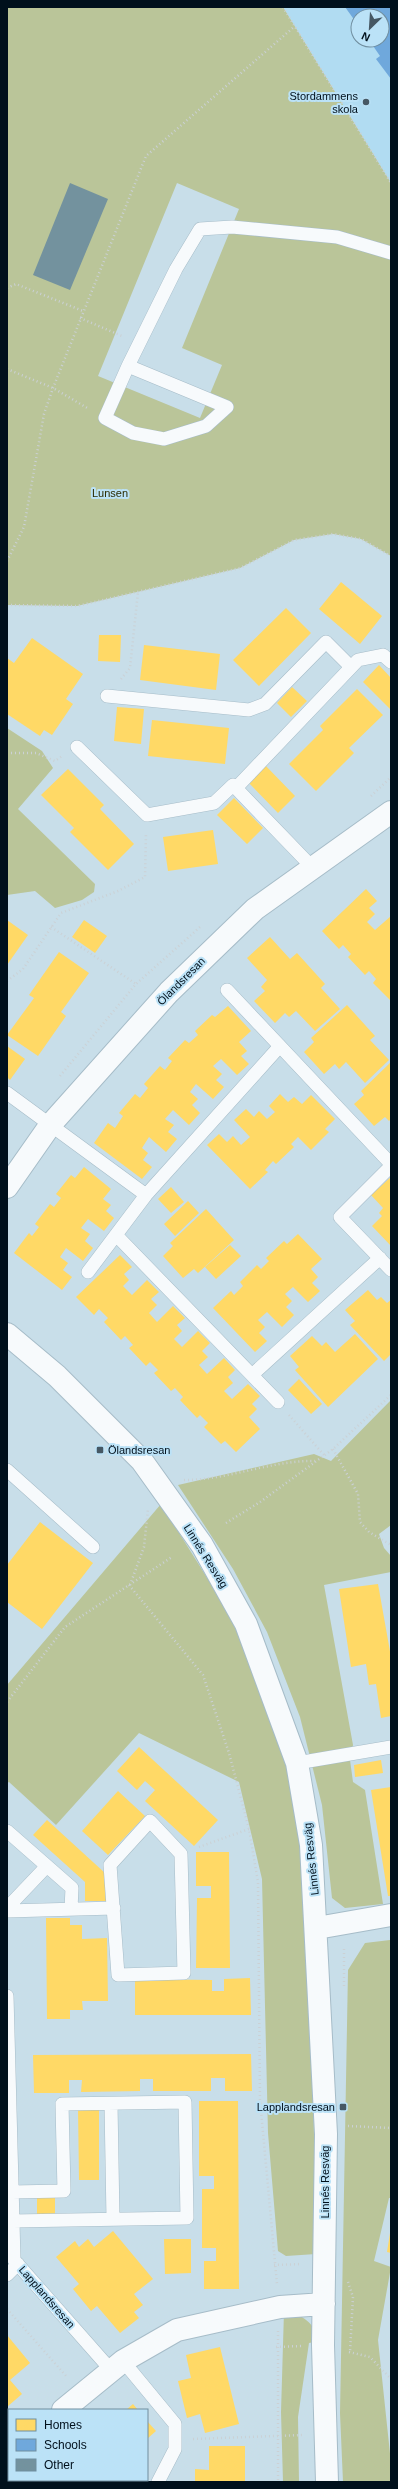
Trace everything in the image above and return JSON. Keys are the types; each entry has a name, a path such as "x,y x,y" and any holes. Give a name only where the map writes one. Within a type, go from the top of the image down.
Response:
{"street":[{"name":"Ölandsresan","path":"7,1187 51,1124 169,992 255,910 391,812"},
{"name":"Linnés Resväg","path":"7,1334 57,1376 142,1462 202,1545 246,1624 297,1763 311,1845 317,1928 326,2134 324,2304 327,2482"},
{"path":"317,1928 391,1915"},
{"path":"64,2409 117,2365 177,2330 280,2307 324,2304"}],"lane":[{"path":"128,366 227,407 206,426 164,439 133,434 105,418 128,366 176,268 200,229 232,228 337,237 391,253"},
{"path":"107,696 249,710 265,704 326,642 351,667"},
{"path":"236,788 358,660 383,655 391,662"},
{"path":"77,747 147,815 214,803 233,785 313,868"},
{"path":"226,990 391,1165 340,1217 391,1270"},
{"path":"88,1272 146,1195 280,1046"},
{"path":"7,1093 146,1195"},
{"path":"116,1235 278,1402"},
{"path":"252,1375 380,1258"},
{"path":"7,1470 93,1546"},
{"path":"297,1763 391,1747"},
{"path":"150,1821 181,1854 184,1973 118,1975 114,1908 110,1865 150,1821"},
{"path":"7,1831 72,1888 71,1909"},
{"path":"7,1910 46,1866"},
{"path":"7,1910 114,1908"},
{"name":"Lapplandsresan","path":"7,1996 9,2166 12,2192 14,2260 174,2424 175,2440"},
{"path":"12,2192 64,2191 62,2104 185,2102 187,2218 13,2221"},
{"path":"111,2104 113,2219"},
{"path":"7,2275 18,2264"},
{"path":"158,2482 175,2449 175,2440"}],"path":[{"path":"283,7 391,183"},
{"path":"7,561 24,527 44,414 80,318 146,156 295,26"},
{"path":"7,288 16,284 83,311"},
{"path":"80,318 139,343"},
{"path":"7,370 53,388 105,418"},
{"path":"7,605 77,606 240,568 294,540 333,534 360,539 391,556"},
{"path":"107,696 130,668 138,592"},
{"path":"7,753 36,753 55,761 77,747"},
{"path":"7,981 23,968 61,913 118,891 146,876 147,815"},
{"path":"51,927 136,984"},
{"path":"226,1523 260,1502 333,1449 391,1395"},
{"path":"278,1402 324,1455"},
{"path":"333,1449 358,1494 360,1522 369,1532 391,1545"},
{"path":"182,1480 207,1480 294,1460 317,1461"},
{"path":"129,1585 144,1547 149,1502"},
{"path":"7,1702 65,1627 172,1557"},
{"path":"129,1585 203,1675 230,1753 249,1829 258,1882 260,2100 280,2307 276,2347 278,2482"},
{"path":"181,1854 249,1829"},
{"path":"326,2134 343,2126 391,2128"},
{"path":"7,2309 82,2394"},
{"path":"175,2440 278,2434 303,2435"}],"shaded area":[{"name":"Stordammens skola","path":"283,7 391,7 391,183"}],"green space":[{"name":"Lunsen","path":"7,7 283,7 391,183 391,556 361,539 333,534 294,540 240,568 77,606 7,605","holes":["177,183 239,209 182,348 222,365 200,418 98,376"]},
{"path":"7,728 42,751 53,768 18,809 95,884 94,892 82,900 55,908 35,891 7,895"},
{"path":"391,1400 391,1525 379,1534 384,1548 391,1556 391,1572 324,1585 353,1745 350,1760 353,1782 365,1790 383,1904 345,1908 332,1898 322,1805 300,1717 267,1632 233,1569 178,1485 314,1454 331,1461"},
{"path":"161,1504 226,1608 256,1673 279,1737 296,1799 311,1963 316,2254 286,2256 278,2251 268,2133 262,1879 239,1782 139,1733 56,1825 9,1782 7,1783 7,1685"},
{"path":"390,1940 391,2198 389,2198 374,2261 391,2267 378,2340 391,2463 391,2482 343,2482 340,2413 348,1970 365,1943"},
{"path":"284,2311 307,2320 317,2334 319,2341 309,2343 298,2417 299,2482 283,2482 281,2412"}],"building: Homes":[{"path":"341,582 382,616 360,644 319,609"},
{"path":"286,608 311,633 259,686 233,660"},
{"path":"99,635 121,635 120,662 98,661"},
{"path":"32,638 83,674 66,699 73,704 52,735 44,730 40,736 7,714 7,658 14,663"},
{"path":"144,645 220,654 216,690 140,680"},
{"path":"379,665 391,678 391,710 363,682"},
{"path":"292,687 307,701 291,717 277,703"},
{"path":"357,689 383,715 349,748 354,753 316,791 289,764 323,730 320,726"},
{"path":"117,707 144,709 141,744 114,741"},
{"path":"152,720 229,728 225,764 148,756"},
{"path":"265,765 295,796 278,813 248,782"},
{"path":"68,769 104,805 100,809 134,844 108,870 70,832 74,828 41,795"},
{"path":"234,798 263,828 247,844 217,815"},
{"path":"213,830 218,864 168,871 163,837"},
{"path":"366,889 377,901 369,908 375,914 367,922 375,930 391,916 391,1001 373,983 376,979 369,971 365,975 348,957 351,954 343,945 339,949 322,931"},
{"path":"7,920 28,935 7,965"},
{"path":"84,920 107,936 95,953 72,937"},
{"path":"270,937 290,959 297,953 325,984 321,988 340,1009 315,1031 296,1011 289,1017 285,1013 275,1023 254,1001 265,991 261,987 267,980 247,958"},
{"path":"59,952 89,973 61,1012 66,1016 38,1056 7,1035 34,998 29,995"},
{"path":"347,1005 375,1036 370,1040 389,1060 365,1083 346,1062 339,1069 335,1064 324,1074 304,1052 314,1042 311,1038"},
{"path":"228,1006 251,1031 239,1042 247,1051 241,1056 249,1064 237,1075 221,1059 213,1066 222,1074 216,1080 224,1087 213,1099 196,1084 190,1092 198,1099 192,1105 200,1113 189,1125 173,1110 165,1119 174,1125 168,1132 177,1139 166,1152 149,1137 142,1148 148,1153 143,1160 152,1167 142,1179 94,1143 108,1123 115,1128 123,1116 119,1113 135,1094 140,1098 148,1088 144,1084 160,1066 165,1070 172,1061 168,1058 185,1040 189,1043 198,1035 195,1031 212,1015 215,1017"},
{"path":"7,1046 25,1059 10,1080 7,1077"},
{"path":"391,1062 391,1119 389,1121 385,1117 374,1126 354,1104 364,1095 361,1091"},
{"path":"280,1094 288,1102 294,1097 302,1104 311,1095 335,1119 325,1129 329,1132 311,1150 298,1137 291,1144 294,1147 276,1164 273,1161 265,1170 268,1172 250,1189 207,1145 219,1134 227,1142 233,1136 241,1145 250,1137 234,1120 246,1109 254,1117 259,1111 267,1119 275,1112 269,1106"},
{"path":"84,1167 111,1189 103,1199 111,1205 106,1211 114,1218 104,1231 88,1219 81,1228 90,1234 85,1241 93,1248 83,1261 66,1248 60,1257 68,1263 63,1270 72,1277 62,1290 14,1253 29,1233 32,1236 39,1227 35,1224 50,1204 54,1207 61,1198 56,1194 71,1175 75,1178"},
{"path":"391,1177 391,1246 372,1226 382,1216 379,1213 383,1208 371,1195"},
{"path":"171,1187 184,1202 171,1213 158,1199"},
{"path":"188,1201 199,1213 175,1236 164,1224"},
{"path":"206,1209 234,1240 198,1273 194,1269 183,1278 163,1256 173,1246 170,1243"},
{"path":"298,1234 322,1259 311,1269 318,1277 312,1283 320,1291 308,1302 293,1287 285,1294 292,1301 286,1307 294,1315 282,1327 267,1312 258,1320 265,1327 259,1333 267,1341 255,1352 213,1308 231,1291 234,1295 243,1286 240,1282 257,1265 261,1269 269,1261 266,1258 284,1241 287,1244"},
{"path":"230,1245 241,1256 216,1279 205,1267"},
{"path":"120,1255 132,1267 124,1274 129,1280 123,1286 132,1295 147,1280 159,1292 151,1299 157,1305 149,1313 157,1322 173,1306 185,1318 177,1325 182,1331 174,1339 182,1347 198,1331 210,1343 202,1351 208,1357 199,1365 207,1374 224,1358 235,1370 228,1377 233,1383 224,1391 232,1399 248,1384 260,1396 252,1404 257,1409 249,1417 260,1429 236,1452 225,1441 221,1444 204,1427 208,1423 200,1415 197,1418 180,1400 183,1397 175,1388 171,1391 154,1373 158,1370 150,1362 146,1366 129,1348 133,1345 125,1336 121,1340 104,1322 108,1318 99,1309 94,1315 76,1297"},
{"path":"368,1290 377,1300 381,1297 387,1303 391,1300 391,1354 384,1361 350,1325 355,1321 345,1310"},
{"path":"355,1334 378,1359 328,1407 295,1370 299,1367 290,1356 312,1336 322,1346 326,1342 335,1352"},
{"path":"299,1379 322,1404 311,1414 288,1390"},
{"path":"40,1522 93,1563 42,1629 7,1602 7,1565"},
{"path":"378,1584 391,1657 391,1716 381,1718 376,1684 369,1685 366,1664 351,1667 339,1589"},
{"path":"139,1747 218,1820 194,1846 145,1801 155,1790 145,1781 137,1790 117,1771"},
{"path":"381,1760 383,1773 355,1777 354,1765"},
{"path":"391,1787 391,1896 388,1896 371,1790"},
{"path":"118,1791 145,1816 108,1855 82,1831"},
{"path":"47,1820 105,1873 106,1901 85,1901 85,1882 33,1835"},
{"path":"196,1852 229,1852 230,1968 196,1968 197,1898 211,1898 211,1886 196,1886"},
{"path":"46,1918 70,1918 70,1925 82,1925 82,1939 107,1938 108,2001 82,2001 83,2010 70,2010 70,2019 47,2019"},
{"path":"250,1978 251,2015 135,2015 135,1979 212,1980 212,1991 224,1991 224,1979"},
{"path":"251,2054 252,2091 225,2091 225,2078 211,2078 211,2091 153,2091 153,2079 140,2079 140,2091 81,2092 82,2080 69,2080 69,2093 34,2093 33,2055"},
{"path":"199,2101 238,2101 239,2289 204,2289 204,2261 216,2261 216,2248 202,2248 202,2189 214,2189 214,2176 199,2176"},
{"path":"78,2108 99,2108 99,2180 79,2180"},
{"path":"37,2197 55,2197 55,2215 37,2215"},
{"path":"113,2231 153,2279 134,2294 143,2305 134,2312 139,2318 120,2333 97,2306 91,2311 73,2289 79,2284 56,2257 75,2241 79,2247 88,2239 94,2247"},
{"path":"391,2233 391,2253 387,2252"},
{"path":"164,2239 191,2239 191,2273 165,2274"},
{"path":"7,2335 30,2363 10,2380 22,2394 7,2407"},
{"path":"220,2347 239,2424 205,2433 200,2414 187,2418 178,2381 191,2378 186,2355"},
{"path":"133,2404 137,2409 127,2409"},
{"path":"148,2422 156,2431 148,2438"},
{"path":"209,2446 245,2446 245,2482 195,2482 195,2469 209,2470"},
{"path":"81,2481 82,2482 21,2482"}],"building: Schools":[{"path":"345,7 391,7 391,79 376,59 380,56 374,48 390,48 390,8 350,8 350,14"}],"building: Other":[{"path":"70,183 108,199 70,290 33,275"}],"place":[{"name":"Stordammens skola","path":"366,102"},
{"name":"Ölandsresan","path":"100,1450"},
{"name":"Lapplandsresan","path":"343,2107"}]}
